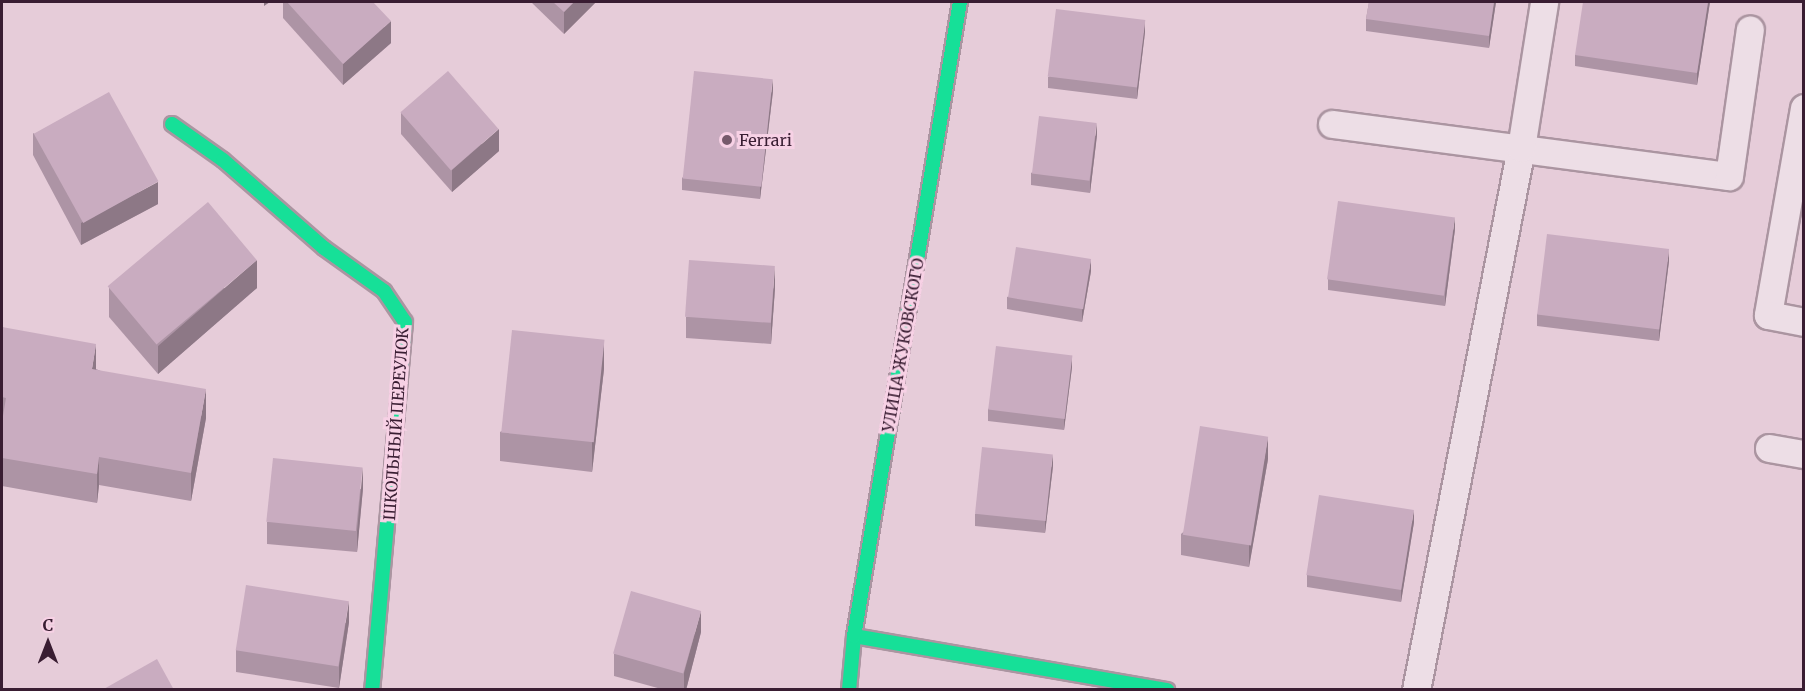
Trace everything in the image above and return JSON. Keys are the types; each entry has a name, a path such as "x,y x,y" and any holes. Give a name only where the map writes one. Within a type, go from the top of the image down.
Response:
{"street":[{"name":"УЛИЦА ЖУКОВСКОГО","path":"849,690 854,636 960,2"},
{"name":"ШКОЛЬНЫЙ ПЕРЕУЛОК","path":"172,124 223,160 324,248 384,291 405,322 372,690"},
{"path":"854,636 1167,690"}],"lane":[{"path":"1416,690 1521,148 1544,2"},
{"path":"1332,124 1729,176 1750,29"},
{"path":"1803,108 1768,315 1803,322"},
{"path":"1769,448 1803,454"}],"building":[{"path":"287,2 373,2 391,21 343,64"},
{"path":"553,2 574,2 564,12"},
{"path":"1369,2 1494,2 1489,36 1366,19"},
{"path":"1583,2 1708,2 1697,73 1575,55"},
{"path":"1056,9 1145,20 1137,87 1048,76"},
{"path":"448,71 499,129 451,170 400,112"},
{"name":"Ferrari","path":"694,71 773,79 761,187 683,178"},
{"path":"109,92 158,181 83,223 34,134"},
{"path":"1039,116 1097,123 1089,181 1032,174"},
{"path":"1338,201 1455,217 1444,296 1327,279"},
{"path":"208,202 257,260 157,344 108,286"},
{"path":"1547,234 1669,249 1659,329 1537,314"},
{"path":"1016,247 1091,259 1083,309 1008,297"},
{"path":"689,260 775,266 771,323 685,317"},
{"path":"2,327 96,344 92,369 206,389 191,473 99,457 97,474 2,458 2,422 6,398 2,397"},
{"path":"512,330 604,340 594,442 501,432"},
{"path":"996,346 1072,355 1065,419 988,410"},
{"path":"1200,426 1268,437 1251,545 1183,535"},
{"path":"982,447 1053,454 1046,521 975,514"},
{"path":"273,458 363,467 356,531 266,522"},
{"path":"1319,495 1414,510 1401,590 1306,575"},
{"path":"246,585 349,601 338,666 236,650"},
{"path":"631,591 701,611 683,674 613,653"},
{"path":"157,659 174,690 102,690"}],"traffic: fast":[{"path":"849,690 854,636 960,2"},
{"path":"172,124 223,160 324,248 384,291 405,322 372,690"},
{"path":"854,636 1167,690"}],"place":[{"name":"Ferrari","path":"727,140"}]}
